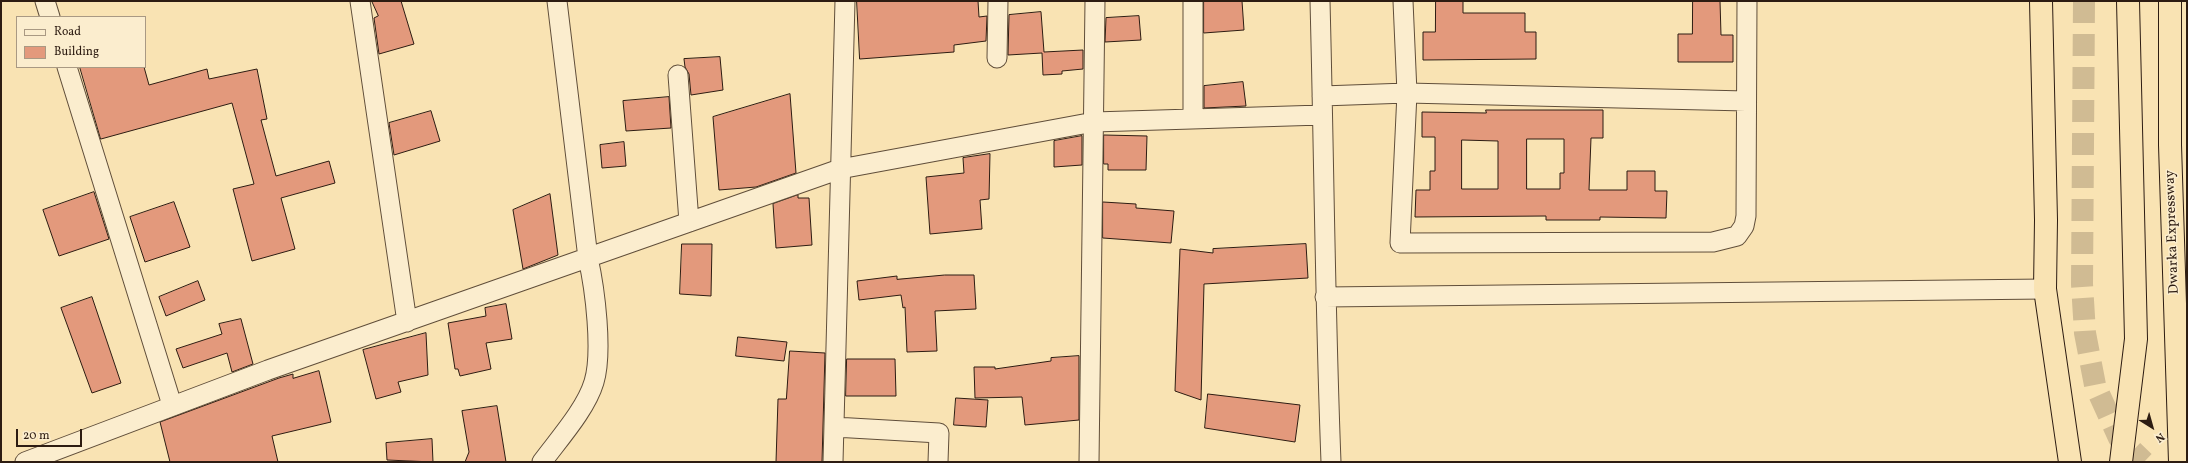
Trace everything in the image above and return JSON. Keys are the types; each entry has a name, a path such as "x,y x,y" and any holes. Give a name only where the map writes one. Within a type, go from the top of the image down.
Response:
{"highway":[{"path":"2041,1 2046,220 2045,289 2070,462"},
{"path":"2121,462 2136,339 2128,1"},
{"name":"Dwarka Expressway","path":"2170,1 2170,145 2180,462"}],"street":[{"path":"45,1 50,16"},
{"path":"360,1 407,322"},
{"path":"542,462 582,406 594,384 598,366 595,287 588,258 557,1"},
{"path":"833,462 845,1"},
{"path":"997,58 998,1"},
{"path":"1089,462 1095,1"},
{"path":"1193,1 1193,119"},
{"path":"1320,1 1326,242 1325,297 1331,462"},
{"path":"1403,1 1407,93 1400,243 1713,242 1737,236 1744,226 1746,216 1747,1"},
{"path":"67,68 172,405"},
{"path":"678,75 690,222"},
{"path":"1322,96 1407,93 1746,101"},
{"path":"25,462 172,405 840,169 1094,122 1322,115"},
{"path":"1325,297 2045,289"},
{"path":"834,427 939,433 938,462"}],"building":[{"path":"372,1 401,1 414,44 379,54 374,18 378,16"},
{"path":"857,1 978,1 979,17 987,16 986,41 954,45 954,52 860,59"},
{"path":"1204,1 1242,1 1244,30 1204,33"},
{"path":"1436,1 1463,1 1463,13 1525,13 1525,32 1536,32 1536,59 1423,60 1423,32 1435,32"},
{"path":"1693,1 1720,1 1721,35 1733,35 1733,62 1678,62 1678,34 1692,34"},
{"path":"1041,12 1044,52 1083,50 1083,69 1062,71 1062,74 1043,75 1042,53 1008,55 1009,15"},
{"path":"1139,16 1141,40 1105,42 1106,18"},
{"path":"720,57 723,90 691,95 689,74 685,67 684,59"},
{"path":"80,68 144,68 149,85 207,69 209,79 257,69 267,119 261,120 276,176 329,161 335,183 281,198 295,249 252,261 233,189 254,184 232,103 101,139"},
{"path":"1243,82 1246,106 1204,108 1204,86"},
{"path":"790,94 796,173 756,187 719,190 713,117"},
{"path":"669,97 671,128 626,131 623,101"},
{"path":"1486,110 1603,110 1603,138 1591,138 1589,190 1627,190 1627,171 1655,171 1655,191 1667,191 1666,218 1600,217 1600,220 1546,220 1546,216 1415,217 1416,190 1430,190 1430,171 1435,171 1435,137 1422,137 1422,112 1486,113","holes":["1527,139 1564,139 1564,173 1560,173 1560,189 1527,189","1462,140 1498,141 1498,189 1462,189"]},
{"path":"431,111 440,141 394,155 389,123"},
{"path":"1104,135 1147,136 1146,170 1108,170 1108,164 1104,164"},
{"path":"1082,136 1082,165 1054,167 1054,141"},
{"path":"624,142 626,166 602,168 600,145"},
{"path":"990,154 989,199 980,200 982,229 930,234 926,177 964,173 963,158"},
{"path":"94,192 109,239 59,256 43,210"},
{"path":"550,194 558,255 523,269 513,210"},
{"path":"798,195 798,198 809,198 812,245 776,248 773,204"},
{"path":"174,202 190,247 145,262 130,217"},
{"path":"1103,202 1136,204 1136,208 1174,211 1171,243 1103,238"},
{"path":"682,244 712,244 711,296 680,294"},
{"path":"1306,244 1308,278 1204,284 1201,400 1175,391 1180,249 1213,253 1213,249"},
{"path":"945,275 974,275 976,309 935,311 937,351 907,352 905,307 903,308 901,295 859,300 857,281 897,276 897,279"},
{"path":"198,281 205,300 166,316 159,297"},
{"path":"92,297 121,383 92,393 61,308"},
{"path":"506,304 512,339 486,343 491,369 460,376 458,369 455,369 448,323 486,316 485,308"},
{"path":"241,319 253,364 232,372 227,353 183,368 176,349 222,334 219,324"},
{"path":"426,333 428,375 398,382 401,392 376,399 363,350"},
{"path":"738,337 787,342 784,361 736,356"},
{"path":"790,351 825,353 822,462 776,462 778,399 786,399"},
{"path":"1079,356 1079,420 1025,425 1022,397 975,398 974,367 995,367 995,369 1051,361 1051,358"},
{"path":"847,359 895,359 896,396 846,396"},
{"path":"319,371 331,422 272,436 278,462 170,462 160,422 279,378 293,374 293,378"},
{"path":"1208,394 1300,405 1295,442 1205,428"},
{"path":"956,398 988,400 986,427 954,425"},
{"path":"497,406 506,462 465,462 469,452 462,411"},
{"path":"432,439 433,462 387,460 386,443"}],"tunnel":[{"path":"2084,1 2082,284 2085,333 2095,385 2119,438 2144,462"}]}
